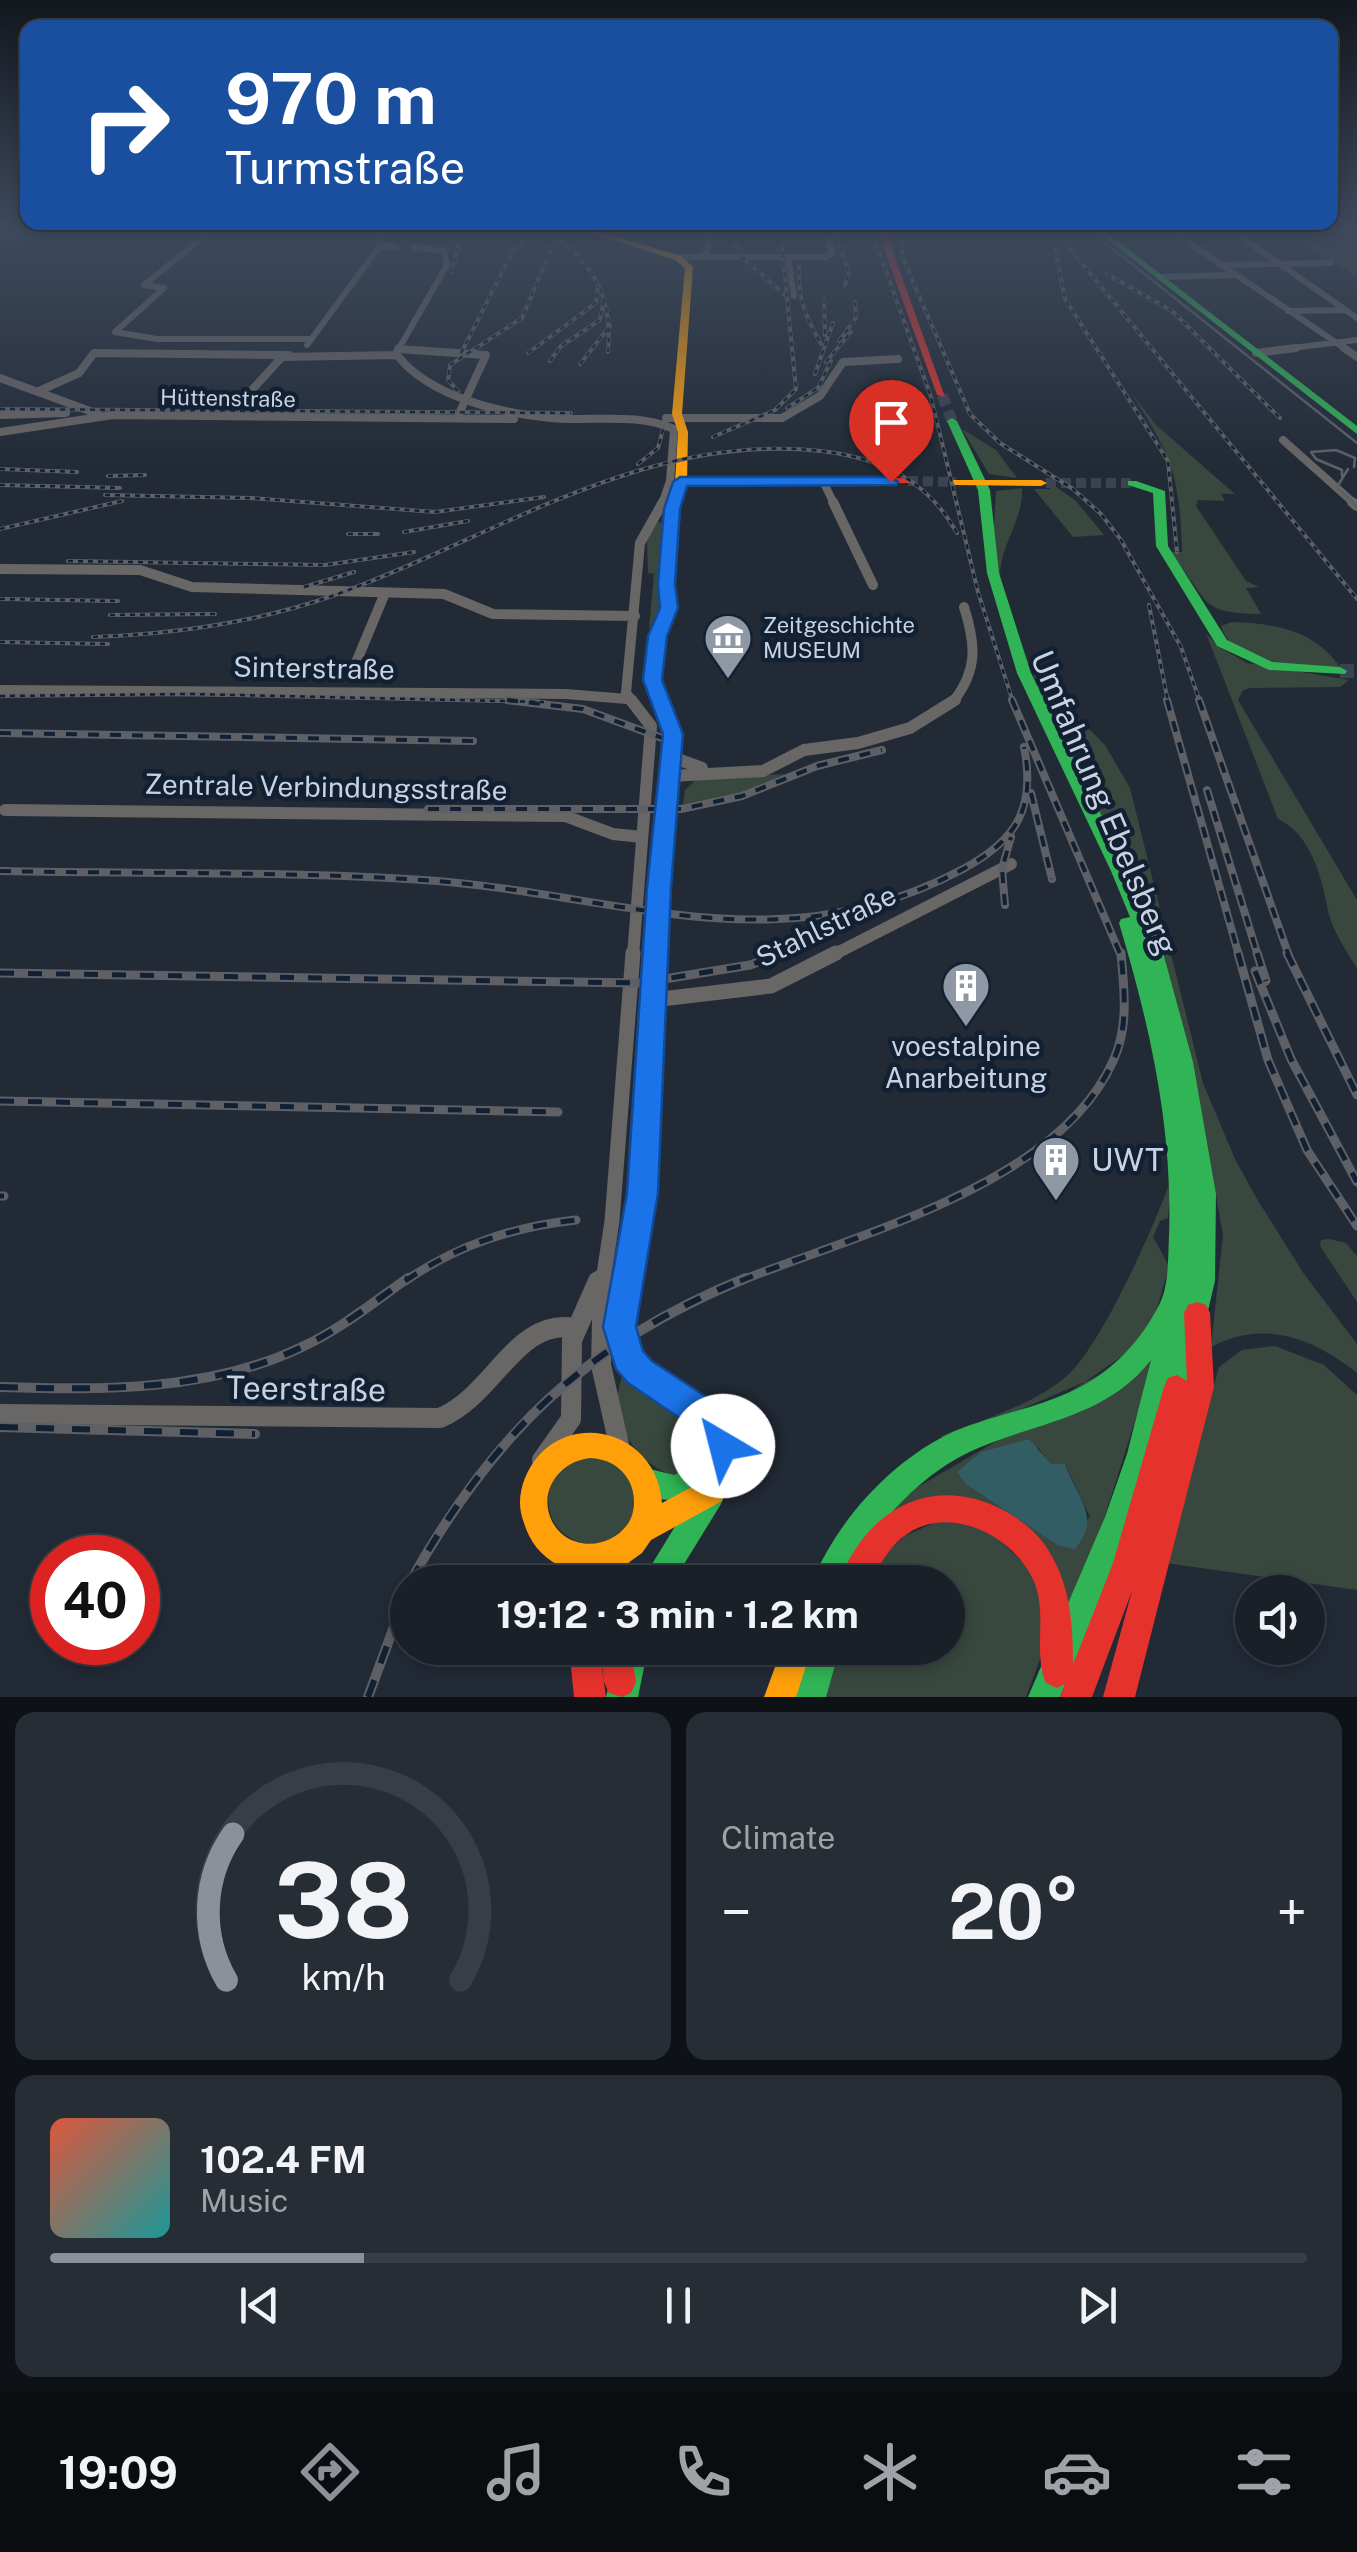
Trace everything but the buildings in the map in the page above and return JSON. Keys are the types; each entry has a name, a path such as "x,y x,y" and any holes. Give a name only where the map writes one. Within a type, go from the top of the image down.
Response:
{"main road":[{"path":"666,1565 712,1491 721,1467 723,1446 716,1426 640,1372 628,1358 620,1327 642,1193 652,1000 669,805 672,726 653,680 658,636 669,608 666,584 684,426 680,418 687,308"},
{"path":"910,308 942,394"},
{"path":"1199,308 1357,430"},
{"name":"Umfahrung Ebelsberg","path":"952,421 980,482 987,512 992,573 1024,673 1132,898 1172,1016 1204,1194 1206,1240 1196,1313 1128,1563 1076,1697"},
{"path":"677,479 908,482"},
{"path":"956,482 1043,483"},
{"path":"1132,484 1154,487 1160,493 1162,546 1222,643 1269,666 1340,671"},
{"name":"Umfahrung Ebelsberg","path":"987,512 980,525 979,558 1013,673 1113,886 1156,1016 1181,1163 1181,1255 1167,1349 1140,1449 1077,1631 1044,1697"},
{"path":"840,1565 889,1493 919,1467 974,1436 1088,1396 1118,1377 1140,1355 1171,1308"},
{"path":"1119,1697 1201,1387 1196,1313"},
{"path":"639,1531 648,1510 646,1482 634,1462 621,1452 596,1446 569,1450 556,1458 537,1482 533,1514 538,1530 552,1546 570,1556 596,1558 617,1551 639,1531 712,1491"},
{"path":"646,1482 675,1489 721,1467"},
{"path":"864,1565 901,1522 937,1507 980,1512 1019,1537 1046,1574 1056,1618 1057,1672"},
{"path":"614,1565 617,1551"},
{"path":"570,1556 572,1565"},
{"path":"586,1665 590,1697"},
{"path":"620,1665 622,1697"},
{"path":"780,1697 791,1665"},
{"path":"810,1697 820,1665"}],"street":[{"path":"142,308 115,332 157,339 310,339"},
{"path":"302,355 333,308"},
{"path":"398,352 424,308"},
{"path":"1283,308 1357,358"},
{"path":"1343,308 1357,318"},
{"path":"1287,311 1345,310"},
{"path":"1256,353 1357,340"},
{"path":"39,391 71,378 93,359 94,352 486,355 457,418"},
{"path":"398,352 404,367 465,400 551,418 659,420 779,419 816,400 843,362 898,359"},
{"path":"228,416 271,364 289,355"},
{"path":"0,378 89,410"},
{"path":"0,411 68,401"},
{"name":"Hüttenstraße","path":"0,411 540,422 551,418"},
{"path":"0,432 100,415"},
{"path":"621,1452 605,1401 600,1278 612,1220 652,726 627,699 642,536 677,479 674,429 659,420"},
{"path":"1284,440 1357,506"},
{"path":"824,482 874,585"},
{"path":"0,569 140,570 192,587 451,594 493,614 635,616"},
{"path":"355,665 385,593"},
{"path":"671,774 750,774 774,767 801,751 902,732 952,704 973,671 973,637 964,607"},
{"name":"Sinterstraße","path":"0,690 546,694 627,699"},
{"path":"672,748 701,772"},
{"path":"669,805 682,784 701,772"},
{"name":"Zentrale Verbindungsstraße","path":"5,810 566,816 613,834 642,837"},
{"name":"Stahlstraße","path":"652,1000 771,986 1012,864"},
{"path":"537,1482 542,1460 565,1431 574,1408 575,1328 600,1278"},
{"name":"Teerstraße","path":"0,1414 440,1418 476,1398 513,1354 542,1330 557,1323 575,1328"}],"shaded area":[{"path":"1131,393 1156,425 1235,494 1221,494 1225,501 1198,500 1196,506 1246,581 1259,587 1246,588 1261,614 1226,611 1207,602 1174,558 1172,552 1182,552 1176,485 1165,451"},
{"path":"962,429 996,450 1017,478 989,474"},
{"path":"1044,478 1076,501 1104,535 1073,537 1034,489 1050,489"},
{"path":"1022,488 1000,578 993,545 996,491"},
{"path":"658,522 667,523 665,606 649,629 654,574 648,573 647,538"},
{"path":"1232,622 1292,631 1318,644 1340,667 1290,665 1255,658 1229,640 1221,626"},
{"path":"1206,633 1217,646 1247,663 1349,680 1340,687 1250,688 1243,690 1238,700 1357,900 1357,968 1333,925 1307,846 1278,819"},
{"path":"1026,657 1043,683 1105,745 1130,788 1203,1083 1235,1159 1257,1199 1304,1274 1357,1344 1357,1373 1323,1350 1287,1336 1250,1334 1211,1347 1223,1235 1193,1066"},
{"path":"786,774 742,792 683,804 685,790 696,780"},
{"path":"1171,1179 1168,1218 1160,1221 1153,1237 1169,1266 1153,1323 1114,1369 946,1442 941,1436 1039,1395 1081,1361 1126,1283"},
{"path":"1321,1240 1346,1243 1357,1256 1357,1302 1320,1246"},
{"path":"1165,1327 1074,1613 1063,1594 977,1504 859,1556 854,1565 847,1565 894,1501 1007,1435","holes":["1037,1446 1051,1465 1065,1464 1090,1517 1059,1546 1044,1532"]},
{"path":"1275,1346 1324,1365 1357,1395 1357,1590 1325,1586 1325,1575 1250,1575 1165,1563 1219,1367 1242,1350"},
{"path":"624,1372 700,1431 705,1441 701,1464 681,1479 649,1462 627,1437 618,1406"},
{"path":"1029,1439 1051,1464 1065,1464 1081,1497 1087,1527 1075,1549 1059,1546 966,1484 957,1472 981,1452"},
{"path":"592,1456 617,1463 629,1475 636,1500 629,1525 617,1537 592,1544 567,1537 555,1525 548,1500 555,1475 567,1463"},
{"path":"921,1521 982,1523 1039,1578 1043,1651 1026,1697 818,1697 829,1665 965,1665 965,1565 873,1565"}],"tunnel":[{"path":"942,395 952,421"},
{"path":"908,481 956,482"},
{"path":"1046,483 1132,483"},
{"path":"1340,671 1357,671"}],"tram line":[{"path":"1188,308 1357,443"},
{"path":"1342,476 1342,470 1316,459 1311,452 1336,450 1355,458 1354,467"},
{"path":"1348,469 1337,487 1357,507"}],"railway":[{"path":"461,353 484,308"},
{"path":"458,391 448,380 450,365 522,318 526,308"},
{"path":"528,353 589,308"},
{"path":"550,361 561,346 600,320 602,308"},
{"path":"606,308 609,328"},
{"path":"713,437 775,410 796,389 788,308"},
{"path":"805,308 821,344"},
{"path":"824,308 825,335"},
{"path":"839,341 856,318 855,308"},
{"path":"899,308 931,397 978,592 1013,702"},
{"path":"924,308 970,414 1000,443 1073,489 1101,514 1121,540 1181,647 1200,702"},
{"path":"1071,308 1168,461 1177,552"},
{"path":"1119,308 1357,599"},
{"path":"1167,308 1280,418"},
{"path":"815,374 833,323"},
{"path":"580,364 609,328"},
{"path":"608,352 609,328"},
{"path":"826,362 851,332"},
{"path":"787,408 818,388 831,361"},
{"path":"0,409 571,413"},
{"path":"638,464 658,448 663,429"},
{"path":"93,637 214,626 303,605 392,573 570,495 631,473 692,457 755,449 821,451 882,466 900,474 931,498 957,533"},
{"path":"0,469 77,472"},
{"path":"108,476 145,475"},
{"path":"0,485 120,488"},
{"path":"105,495 251,498 435,512 544,497"},
{"path":"0,529 122,501"},
{"path":"404,532 468,521"},
{"path":"348,534 378,534"},
{"path":"68,561 325,565 414,552"},
{"path":"304,587 354,572"},
{"path":"0,599 118,601"},
{"path":"1149,605 1168,702"},
{"path":"110,615 215,614"},
{"path":"0,642 108,644"},
{"path":"0,696 191,694 519,701"},
{"path":"507,700 519,701"},
{"path":"1012,700 1121,956"},
{"path":"1167,700 1239,956"},
{"path":"1199,700 1289,956"},
{"path":"519,701 544,702"},
{"path":"519,701 583,709 673,742"},
{"path":"0,733 473,741"},
{"path":"0,871 370,877 493,887 695,916 761,920 827,915 894,899 963,869 997,846 1009,834 1024,805 1024,747"},
{"path":"428,809 681,809 742,796 817,766 882,750"},
{"path":"1207,790 1258,956"},
{"path":"1031,793 1052,879"},
{"path":"1005,905 1002,869 1011,837"},
{"path":"781,954 874,912"},
{"path":"740,1281 951,1200 1003,1172 1049,1140 1087,1103 1114,1059 1124,1020 1121,953"},
{"path":"1238,953 1268,1060 1307,1150 1357,1226"},
{"path":"1257,953 1266,981"},
{"path":"1287,953 1357,1095"},
{"path":"0,973 640,983 750,965 781,954"},
{"path":"776,956 781,954"},
{"path":"1255,971 1291,1059 1357,1182"},
{"path":"0,1101 558,1112"},
{"path":"405,1281 445,1257 486,1240 530,1227 576,1220"},
{"path":"0,1387 155,1385 231,1372 318,1339 408,1278"},
{"path":"420,1565 475,1480 550,1398 638,1332 746,1278"},
{"path":"0,1427 255,1434"},
{"path":"368,1697 390,1638"}],"traffic: fast":[{"path":"1199,308 1357,431"},
{"path":"952,421 984,490 993,573 1024,673 1120,871 1152,949 1182,1062 1204,1194 1203,1281 1177,1387"},
{"path":"1132,483 1159,491 1162,546 1222,643 1269,666 1340,671"},
{"path":"668,720 673,733 659,888 643,1193 620,1327 628,1359 640,1372 716,1426 719,1440"},
{"path":"1044,1697 1096,1580 1141,1454 1172,1325 1180,1260 1181,1162 1172,1092 1158,1024 1128,923"},
{"path":"837,1565 892,1492 925,1463 965,1440 1057,1410 1100,1390 1135,1361 1171,1308"},
{"path":"646,1482 675,1489 720,1467"},
{"path":"667,1565 711,1494"},
{"path":"614,1565 617,1551"},
{"path":"622,1697 629,1665"},
{"path":"810,1697 820,1665"}],"traffic: slow":[{"path":"668,720 653,681 656,640 669,608 666,586 672,509 681,482 683,432 677,414 686,308"},
{"path":"956,482 1041,483"},
{"path":"639,1531 712,1491 723,1457 719,1440"},
{"path":"591,1445 613,1449 631,1462 644,1480 648,1502 644,1524 631,1542 613,1555 591,1559 569,1555 551,1542 538,1524 534,1502 538,1480 551,1462 569,1449 591,1445"},
{"path":"570,1556 572,1565"},
{"path":"780,1697 791,1665"}],"traffic: jam":[{"path":"910,308 942,395"},
{"path":"681,482 908,481"},
{"path":"1119,1697 1201,1387 1197,1313"},
{"path":"1076,1697 1128,1563 1177,1387"},
{"path":"864,1565 893,1526 922,1512 944,1508 987,1517 1024,1542 1048,1579 1056,1613 1057,1672"},
{"path":"586,1665 590,1697"},
{"path":"618,1665 620,1682"}],"place":[{"name":"Zeitgeschichte MUSEUM","path":"728,680"},
{"name":"voestalpine Anarbeitung","path":"966,1028"},
{"name":"UWT","path":"1056,1202"}],"route":[{"path":"723,1446 708,1417 640,1372 628,1358 620,1327 642,1193 659,888 669,805 672,726 653,680 658,636 668,617 666,584 672,509 680,482 891,482"}]}
